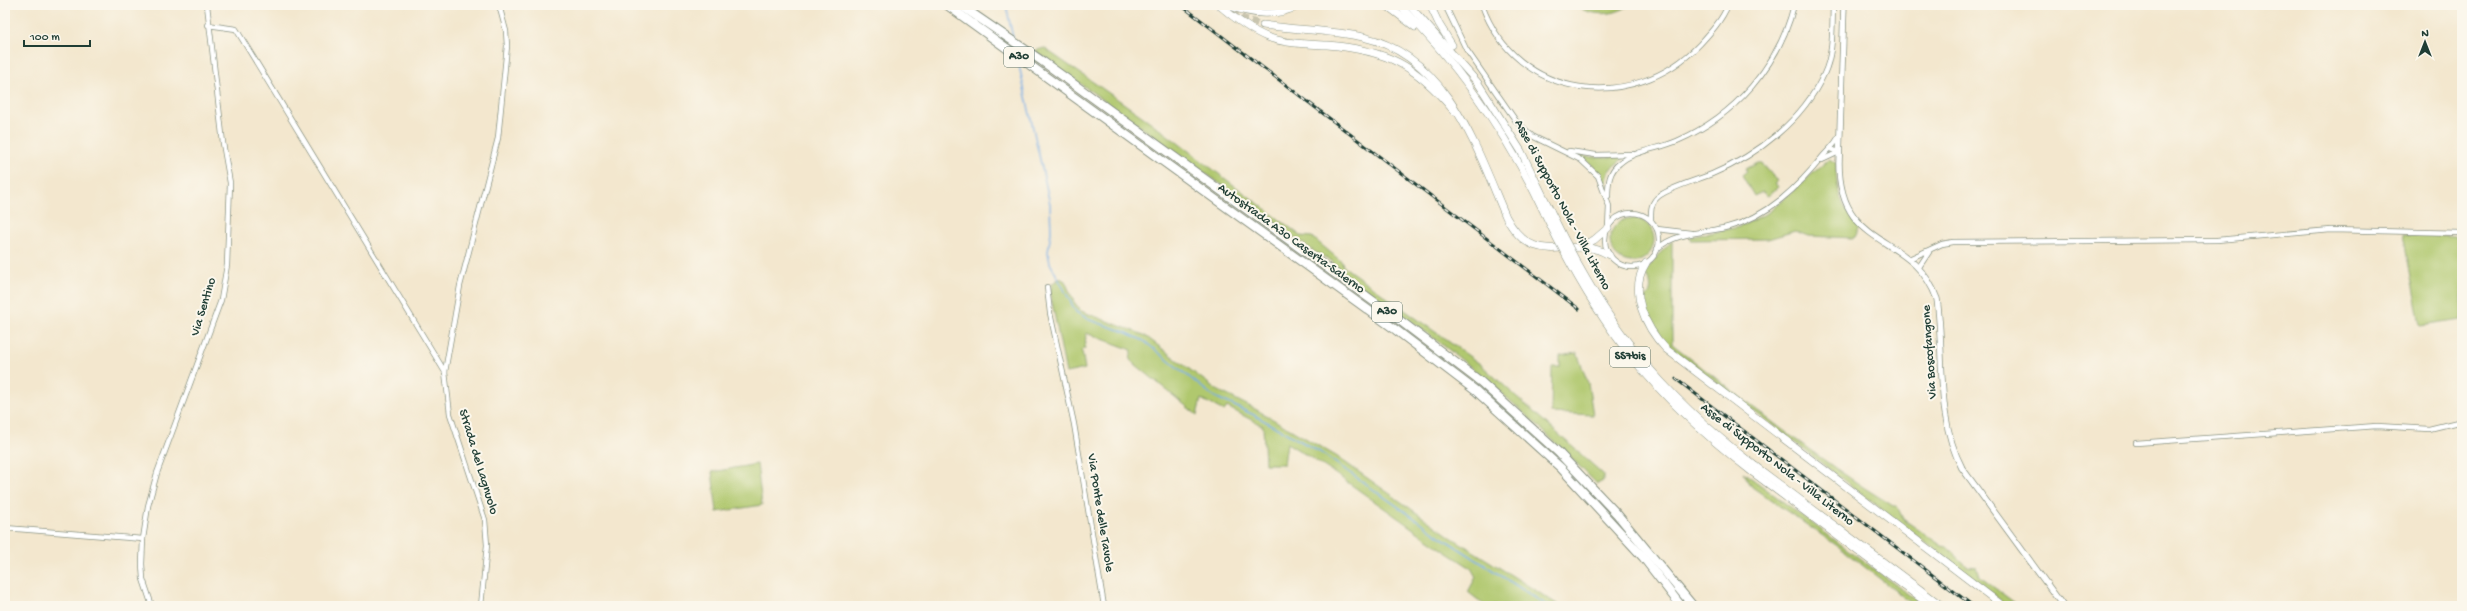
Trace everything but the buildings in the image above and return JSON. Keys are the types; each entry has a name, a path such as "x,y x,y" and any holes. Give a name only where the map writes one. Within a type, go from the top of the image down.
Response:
{"highway":[{"name":"Autostrada A30 Caserta-Salerno","path":"947,5 1396,330 1476,391 1561,468 1642,557 1681,606"},
{"name":"Autostrada A30 Caserta-Salerno","path":"960,5 1042,61 1402,322 1481,382 1558,452 1617,514 1693,606"},
{"path":"1219,5 1251,28 1268,37 1292,43 1361,49 1394,60 1426,79 1462,121"},
{"path":"1228,5 1253,12 1272,14 1300,5"},
{"path":"1386,5 1443,54"},
{"name":"Asse di Supporto Nola - Villa Literno","path":"1399,5 1443,54 1512,152 1592,291 1640,360 1693,415 1753,468 1931,606"},
{"name":"Asse di Supporto Nola - Villa Literno","path":"1409,5 1436,33 1478,83 1521,151 1548,213"},
{"path":"1430,5 1447,39 1478,83"},
{"path":"1263,25 1346,34 1388,46 1411,59 1433,78 1452,102 1506,217 1517,234 1540,248 1602,250 1609,254"},
{"path":"1576,248 1594,240 1608,228"},
{"path":"1646,263 1639,280 1641,306 1651,330 1666,349 2003,606"},
{"name":"Asse di Supporto Nola - Villa Literno","path":"1753,468 1942,606"}],"street":[{"name":"Via Sentino","path":"152,606 143,579 143,539 148,506 157,473 220,300 227,264 230,183 223,143 208,25 207,5"},
{"path":"445,372 460,286 498,138 507,46 506,31 499,5"},
{"path":"1445,5 1466,48 1516,121 1532,136 1581,160 1593,169 1608,199"},
{"path":"1482,5 1489,22 1506,47 1528,66 1554,81 1600,89 1620,88 1641,83 1673,66 1705,38 1728,5"},
{"path":"1794,5 1785,38 1776,54 1743,96 1722,114 1688,135 1667,145 1637,154 1623,161 1612,173 1608,184 1610,214 1605,241 1609,254 1623,265 1635,267 1646,263 1657,249 1669,240 1742,222 1768,210 1793,189 1817,164 1831,149 1840,134"},
{"path":"1651,221 1651,206 1660,195 1724,169 1745,157 1775,137 1794,118 1816,90 1825,73 1830,53 1833,5"},
{"name":"Via Boscofangone","path":"1844,5 1839,152 1841,193 1850,212 1866,230 1909,259 1919,267 1929,280 1937,299 1947,429 1954,454 1966,474 2063,606"},
{"path":"208,25 236,29 445,372"},
{"path":"1560,149 1596,156 1637,154"},
{"path":"1831,149 1839,152"},
{"path":"1817,164 1839,152"},
{"path":"1831,157 1839,163"},
{"path":"1608,228 1618,217 1628,213 1643,215 1651,221 1657,229 1659,236 1657,249"},
{"path":"1657,229 1701,233"},
{"path":"1909,259 1930,251 1942,244 1953,242 2210,240 2331,230 2462,233"},
{"path":"1919,267 1930,251"},
{"name":"Via Ponte delle Tavole","path":"1047,287 1053,327 1074,424 1104,606"},
{"name":"Strada del Lagnuolo","path":"445,372 450,414 478,495 486,530 487,552 481,606"},
{"path":"2136,443 2377,426 2429,429 2462,421"},
{"path":"5,528 143,539"}],"green space":[{"path":"1573,5 1630,5 1616,12 1602,14 1580,9"},
{"path":"1044,48 1149,121 1301,236 1312,237 1342,262 1343,266 1480,364 1603,474 1603,481 1597,484 1518,408 1437,340 1339,270 1332,261 1315,252 1035,51"},
{"path":"1577,154 1588,157 1625,157 1610,169 1606,185 1593,166"},
{"path":"1829,159 1836,163 1837,182 1841,198 1848,213 1859,228 1854,238 1808,236 1795,231 1768,239 1691,240 1690,237 1739,227 1769,212"},
{"path":"1758,163 1762,163 1777,181 1775,183 1778,187 1768,196 1762,192 1754,196 1742,175 1747,171 1746,169"},
{"path":"1628,218 1636,218 1641,219 1648,224 1653,231 1653,249 1648,256 1641,261 1628,262 1620,259 1613,252 1610,244 1610,236 1613,228 1620,221"},
{"path":"2403,234 2459,236 2462,264 2462,319 2420,325"},
{"path":"1672,241 1672,344 1808,448 1864,488 1893,506 1897,506 1903,519 1942,546 1947,547 1967,566 1977,567 1980,577 2019,606 2008,606 1666,344 1655,330 1647,315 1643,300 1650,293 1651,287 1648,277 1644,274"},
{"path":"1060,278 1065,281 1074,302 1081,311 1144,335 1217,390 1257,410 1336,456 1451,537 1560,606 1486,606 1468,592 1476,577 1471,568 1334,473 1287,443 1284,464 1265,464 1263,426 1227,407 1224,411 1201,399 1197,415 1130,360 1132,350 1086,333 1085,348 1082,351 1085,369 1066,373 1050,292 1052,284"},
{"path":"1577,353 1588,383 1593,415 1551,413 1552,367 1560,367 1560,356"},
{"path":"757,464 762,505 717,512 712,472"},
{"path":"1743,472 1924,606 1915,606 1839,547 1752,487"}],"waterway":[{"path":"1006,5 1013,38"},
{"path":"1018,61 1050,204 1051,232 1048,252 1050,263 1076,312 1090,320 1125,332 1144,341 1213,396 1254,415 1320,452 1444,539 1548,606"}],"tunnel":[{"path":"1232,12 1244,19 1263,25"}],"railway":[{"path":"1181,5 1579,309"},
{"path":"1676,379 1973,606"}]}
